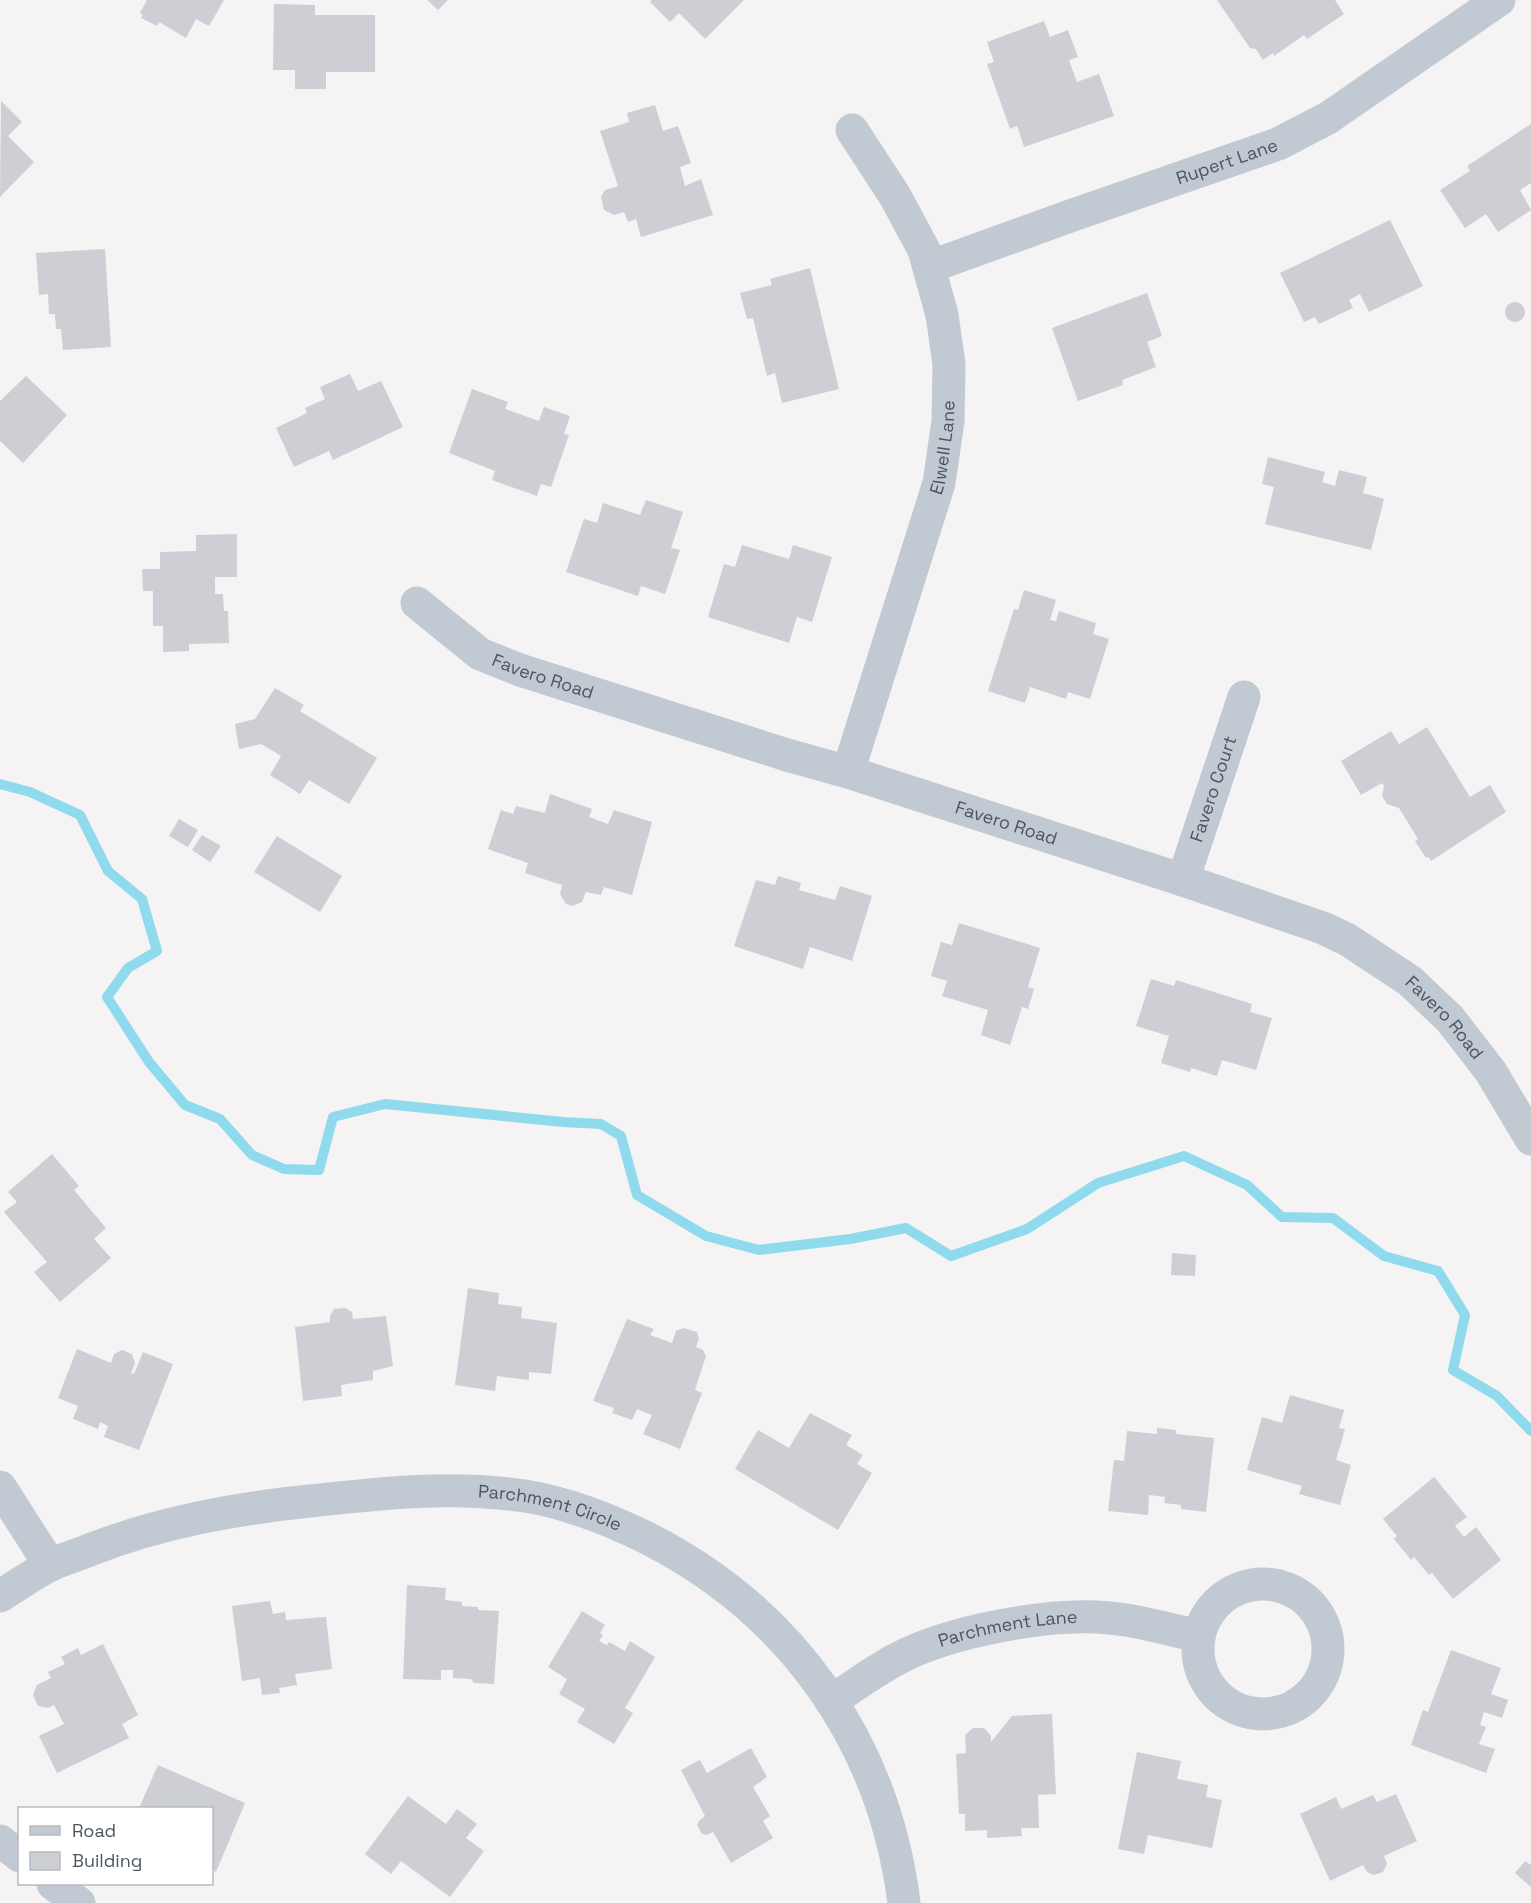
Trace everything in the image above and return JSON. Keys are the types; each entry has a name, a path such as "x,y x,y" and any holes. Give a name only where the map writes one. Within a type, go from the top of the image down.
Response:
{"street":[{"name":"Rupert Lane","path":"929,267 1278,144 1328,118 1481,5"},
{"name":"Elwell Lane","path":"848,772 939,483 948,421 949,364 942,315 924,250 895,196 852,130"},
{"name":"Favero Road","path":"417,603 480,654 520,670 787,755 848,772 1183,880 1323,928 1348,940 1410,981 1450,1019 1485,1063 1531,1139"},
{"name":"Favero Court","path":"1183,880 1244,697"},
{"path":"0,1487 50,1565"},
{"name":"Parchment Circle","path":"0,1596 50,1565 131,1534 177,1522 251,1508 405,1490 466,1490 526,1497 562,1505 624,1527 683,1557 726,1586 776,1631 811,1670 843,1717 877,1788 899,1865 904,1903"},
{"name":"Parchment Lane","path":"831,1701 897,1659 948,1638 1001,1626 1064,1617 1110,1618 1199,1636"},
{"path":"0,1841 18,1854"},
{"path":"54,1885 80,1903"}],"building":[{"path":"147,0 224,0 209,26 196,19 186,38 159,22 157,26 141,18 143,15 140,13"},
{"path":"427,0 448,0 438,10"},
{"path":"652,0 744,0 705,39 679,13 670,22 650,2"},
{"path":"1217,0 1335,0 1344,14 1307,39 1304,35 1274,56 1273,53 1263,60 1256,49 1250,48"},
{"path":"274,4 315,5 315,15 375,15 375,72 326,72 326,89 295,89 295,70 273,70"},
{"path":"1044,21 1050,37 1068,30 1078,57 1069,60 1077,82 1099,74 1114,116 1024,147 1017,126 1010,129 987,64 994,62 987,42"},
{"path":"1,101 22,122 8,136 34,162 0,197"},
{"path":"655,105 663,131 678,126 691,163 680,167 685,186 701,179 713,215 641,237 636,219 628,222 624,212 614,215 604,210 601,197 605,190 618,186 600,131 629,122 627,113"},
{"path":"1531,124 1531,183 1520,190 1531,210 1498,232 1486,214 1465,228 1440,190 1470,171 1467,166"},
{"path":"1390,220 1423,286 1369,312 1360,294 1349,300 1353,308 1319,324 1315,317 1304,322 1280,273"},
{"path":"105,249 111,347 63,350 61,329 56,329 55,314 49,314 48,294 39,295 36,253"},
{"path":"810,268 839,389 782,403 775,373 767,376 753,318 747,319 740,293 772,285 770,279"},
{"path":"1147,293 1162,336 1147,342 1156,367 1122,380 1123,385 1078,401 1052,328"},
{"path":"1515,302 1522,305 1525,312 1522,319 1515,322 1508,319 1505,312 1508,305"},
{"path":"350,374 358,391 381,381 403,427 333,460 329,451 294,467 276,428 307,413 305,408 325,399 320,387"},
{"path":"26,376 67,415 23,463 0,441 0,401"},
{"path":"472,389 508,402 505,409 539,421 544,407 570,416 564,434 569,435 551,487 541,484 537,496 492,480 495,471 449,453"},
{"path":"1268,457 1325,472 1322,482 1335,486 1339,470 1367,477 1363,493 1384,499 1371,550 1265,524 1274,487 1262,484"},
{"path":"646,500 683,512 671,548 680,550 665,594 641,586 638,596 566,572 584,519 597,523 603,503 640,515"},
{"path":"237,534 237,577 215,577 215,594 223,594 224,611 228,611 229,643 189,644 189,651 163,652 163,626 153,626 153,591 143,591 142,569 160,569 160,552 196,551 196,535"},
{"path":"742,545 789,559 793,545 832,557 812,622 797,617 789,643 708,617 724,564 735,567"},
{"path":"1024,590 1056,600 1050,620 1056,621 1059,611 1096,623 1093,634 1109,639 1090,699 1068,692 1066,699 1030,687 1025,703 988,691 1014,609 1018,610"},
{"path":"275,688 304,705 300,711 377,758 349,804 309,780 300,794 270,775 281,756 261,744 239,749 235,724 255,719"},
{"path":"1427,727 1470,797 1490,785 1506,812 1431,861 1428,857 1426,858 1415,841 1418,839 1399,808 1387,804 1382,796 1384,786 1382,783 1361,795 1341,761 1391,731 1399,744"},
{"path":"550,794 592,809 589,817 608,824 614,810 652,822 632,895 604,887 601,895 586,892 582,902 572,906 566,904 560,894 562,885 525,873 528,863 488,849 501,810 513,814 516,806 545,813"},
{"path":"179,819 198,830 188,847 169,836"},
{"path":"202,835 221,846 210,862 192,850"},
{"path":"277,836 342,876 320,912 254,872"},
{"path":"778,876 801,883 799,890 835,900 840,886 872,896 852,961 810,947 803,969 734,946 756,880 775,885"},
{"path":"959,923 1040,948 1028,987 1034,989 1028,1009 1022,1007 1010,1045 981,1035 988,1010 942,996 947,981 931,976 941,942 952,945"},
{"path":"1151,979 1174,986 1176,980 1252,1004 1250,1012 1272,1018 1256,1070 1222,1060 1217,1076 1191,1068 1190,1072 1161,1063 1169,1036 1136,1026"},
{"path":"52,1154 79,1186 74,1190 106,1228 94,1239 111,1258 60,1302 34,1272 47,1262 4,1212 17,1202 8,1192"},
{"path":"1172,1253 1196,1255 1195,1276 1171,1275"},
{"path":"468,1288 499,1293 498,1304 522,1307 521,1318 557,1323 551,1374 529,1372 529,1380 497,1376 495,1391 455,1385"},
{"path":"345,1308 352,1312 353,1319 386,1316 393,1366 373,1371 373,1380 341,1385 342,1396 303,1401 295,1327 330,1322 334,1309"},
{"path":"627,1319 654,1329 650,1335 672,1343 676,1331 684,1328 697,1332 699,1339 696,1347 703,1350 706,1356 695,1390 702,1393 680,1449 643,1434 652,1415 637,1409 632,1420 612,1413 614,1408 593,1401"},
{"path":"77,1349 111,1363 114,1354 122,1350 132,1354 135,1363 131,1373 134,1374 143,1352 173,1364 139,1450 104,1437 108,1426 100,1422 98,1429 73,1419 78,1406 58,1398"},
{"path":"1290,1395 1344,1410 1339,1428 1345,1429 1336,1460 1351,1465 1340,1505 1299,1494 1302,1486 1247,1470 1262,1417 1282,1423"},
{"path":"810,1413 852,1435 846,1445 863,1455 857,1464 872,1473 838,1530 735,1469 758,1430 789,1448"},
{"path":"1157,1428 1176,1430 1176,1434 1214,1438 1206,1512 1181,1509 1181,1505 1164,1503 1165,1497 1149,1495 1148,1515 1108,1511 1114,1460 1124,1461 1127,1431 1157,1434"},
{"path":"1434,1477 1467,1517 1455,1526 1464,1537 1476,1527 1501,1560 1453,1599 1432,1573 1429,1575 1414,1557 1411,1560 1394,1539 1397,1536 1383,1519"},
{"path":"407,1585 446,1588 445,1600 462,1602 462,1606 478,1607 478,1610 499,1611 494,1684 474,1683 471,1679 453,1678 453,1670 441,1670 441,1680 403,1679"},
{"path":"270,1601 273,1614 285,1612 286,1620 326,1617 332,1669 295,1674 297,1685 279,1688 280,1693 262,1695 260,1678 242,1681 232,1606"},
{"path":"582,1611 605,1625 600,1633 603,1635 599,1641 607,1645 609,1642 625,1651 630,1641 655,1657 625,1708 633,1713 614,1744 577,1722 585,1709 559,1694 567,1679 548,1667"},
{"path":"103,1644 138,1715 122,1724 129,1738 57,1773 39,1736 64,1724 54,1705 48,1708 38,1706 33,1695 37,1685 51,1678 48,1672 65,1664 61,1657 78,1648 81,1655"},
{"path":"1451,1650 1501,1668 1491,1694 1508,1700 1502,1718 1484,1712 1480,1725 1486,1727 1479,1744 1495,1749 1486,1773 1411,1745 1423,1710 1428,1712"},
{"path":"1052,1714 1056,1794 1038,1795 1039,1828 1021,1828 1022,1836 987,1838 987,1830 965,1831 965,1814 959,1814 956,1754 966,1753 965,1735 973,1728 984,1728 991,1736 991,1742 1012,1716"},
{"path":"751,1748 767,1777 753,1787 770,1816 763,1821 773,1838 731,1863 713,1832 707,1835 702,1834 697,1825 705,1816 681,1770 700,1760 707,1773"},
{"path":"1137,1752 1181,1761 1177,1779 1208,1785 1206,1797 1222,1800 1212,1848 1148,1835 1144,1854 1118,1849"},
{"path":"158,1765 245,1803 216,1872 213,1870 213,1807 139,1807"},
{"path":"1396,1794 1417,1841 1384,1856 1387,1864 1383,1872 1374,1875 1367,1872 1363,1865 1330,1881 1300,1814 1336,1797 1341,1809 1373,1795 1377,1802"},
{"path":"408,1796 446,1824 457,1809 477,1824 466,1838 484,1851 450,1897 401,1861 391,1874 365,1854"},
{"path":"1525,1861 1531,1865 1531,1887 1515,1873"}],"waterway":[{"path":"0,784 30,792 80,815 108,871 142,899 157,951 128,968 107,997 149,1062 185,1105 220,1119 252,1155 284,1169 319,1170 333,1117 385,1104 601,1124 621,1136 637,1195 706,1236 759,1250 850,1239 906,1228 951,1256 1027,1229 1098,1183 1184,1156 1247,1185 1282,1217 1333,1218 1384,1256 1438,1271 1465,1315 1453,1370 1497,1396 1531,1431"}]}
